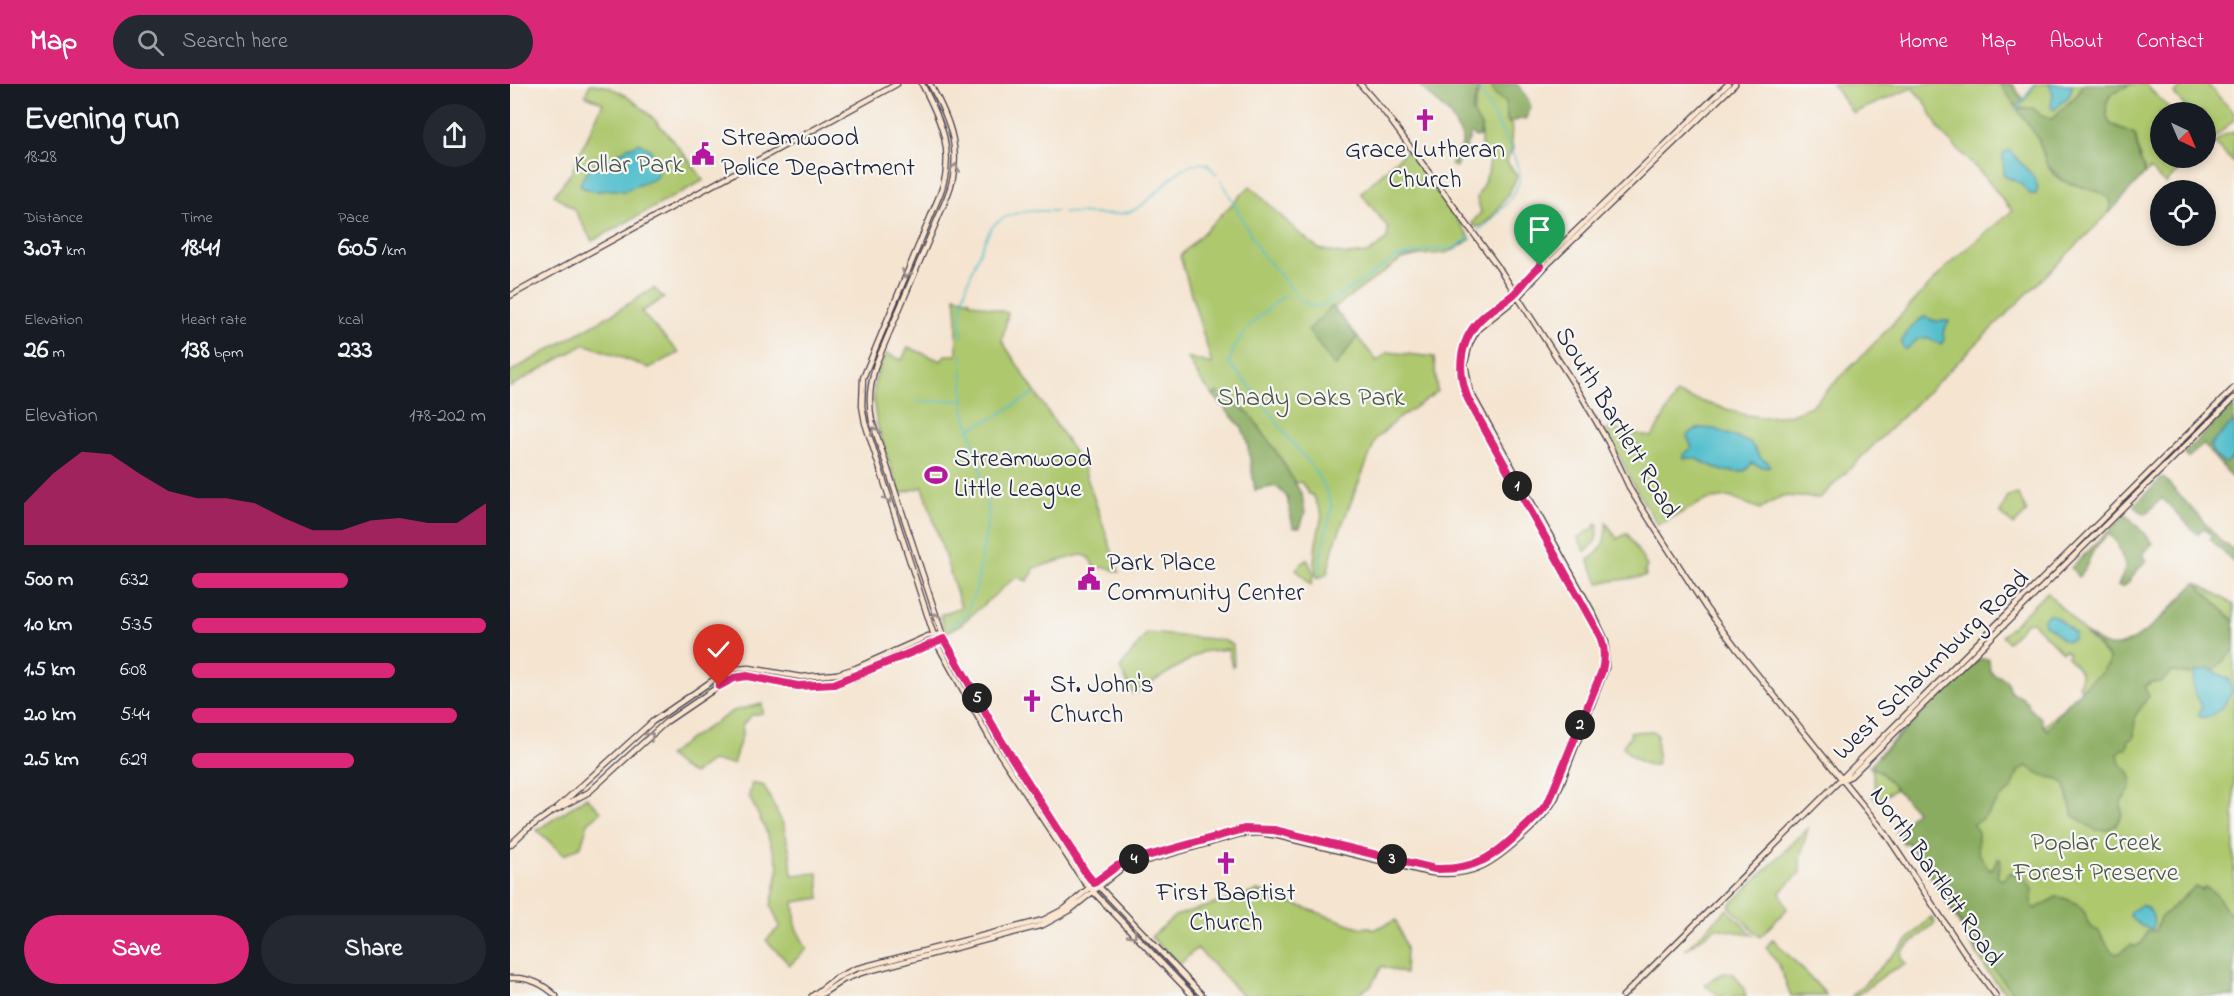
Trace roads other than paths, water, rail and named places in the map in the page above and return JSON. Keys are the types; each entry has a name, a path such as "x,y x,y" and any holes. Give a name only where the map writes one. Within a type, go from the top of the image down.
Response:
{"street":[{"path":"510,296 897,84"},
{"path":"922,84 945,134 947,152 945,178 864,375 862,399 865,423 936,642 993,744 1074,869 1091,890 1193,996"},
{"path":"930,84 944,110 953,134 956,154 953,178 943,207 876,364 870,382 869,400 872,421 943,636 1002,742 1086,873 1203,996"},
{"name":"South Bartlett Road","path":"1360,84 1389,118 1517,295 1581,395 1608,442 1631,490 1706,608 1842,780"},
{"path":"1517,295 1534,270 1728,84"},
{"path":"819,996 841,980 861,973 1043,925 1065,914 1096,885 1129,865 1241,834 1278,836 1441,874 1466,872 1485,866 1502,855 1530,829 1552,805 1605,674 1607,648 1602,631 1497,442 1467,383 1466,357 1474,334 1485,321 1517,295 1735,84"},
{"name":"West Schaumburg Road","path":"1842,780 1847,771 2234,388"},
{"name":"West Schaumburg Road","path":"1842,780 1851,776 2234,398"},
{"path":"510,845 526,830 558,807 652,722 722,674 739,668 749,668 801,677 834,675 856,668 933,634 943,636"},
{"path":"558,807 589,792 666,722 732,679 747,676 798,686 831,685 936,642 943,636"},
{"path":"1623,996 1842,780"},
{"name":"North Bartlett Road","path":"1842,780 1905,861 1968,958 1996,996"},
{"path":"812,996 832,981 855,969 1043,920 1061,911 1091,890"},
{"path":"510,978 536,982 556,996"}],"water":[{"path":"2049,84 2073,84 2069,96 2054,110 2051,107 2053,93"},
{"path":"638,143 648,148 655,157 658,167 656,178 624,191 613,189 594,191 582,187 580,184 585,175 597,163"},
{"path":"2009,150 2033,176 2038,187 2036,194 2030,194 2020,183 2004,176 2003,154"},
{"path":"1925,317 1935,321 1949,321 1943,333 1944,340 1941,344 1923,338 1904,349 1901,343 1905,336"},
{"path":"2234,422 2234,456 2226,463 2215,456 2210,445"},
{"path":"1700,428 1715,429 1750,443 1770,467 1752,463 1746,470 1740,472 1723,471 1694,458 1684,458 1683,455 1692,448 1687,436"},
{"path":"2048,614 2058,619 2074,633 2073,639 2063,640 2052,629 2044,625 2043,621"},
{"path":"2209,669 2229,679 2232,692 2214,714 2198,716 2202,706 2194,690 2194,677 2196,672"},
{"path":"2141,905 2152,914 2154,921 2152,929 2141,926 2130,916 2131,912"}],"waterway":[{"path":"1476,84 1508,145 1520,176 1510,199 1478,231"},
{"path":"2017,109 2034,84"},
{"path":"1063,212 1105,214 1129,212 1148,200 1176,174 1196,163 1207,164 1217,175"},
{"path":"1221,179 1258,249 1302,301 1311,306 1321,306 1363,281 1395,258 1432,249 1452,249 1470,238"},
{"path":"962,338 963,298 975,263 995,224 1016,213 1057,211"},
{"path":"1263,402 1229,363 1244,333 1286,294"},
{"path":"962,355 964,408 978,459"},
{"path":"998,415 1034,393"},
{"path":"918,402 962,400"},
{"path":"1265,405 1324,485 1332,507 1321,554 1320,576"},
{"path":"969,429 995,417"},
{"path":"949,626 966,615 976,589 989,515 979,463"}],"place":[{"name":"Grace Lutheran Church","path":"1425,120"},
{"name":"Streamwood Police Department","path":"703,154"},
{"name":"Streamwood Little League","path":"936,475"},
{"name":"Park Place Community Center","path":"1089,579"},
{"name":"St. John's Church","path":"1032,701"},
{"name":"First Baptist Church","path":"1226,863"}],"park label":[{"name":"Kollar Park","path":"629,166"},
{"name":"Shady Oaks Park","path":"1311,399"},
{"name":"Poplar Creek Forest Preserve","path":"2096,859"}]}
